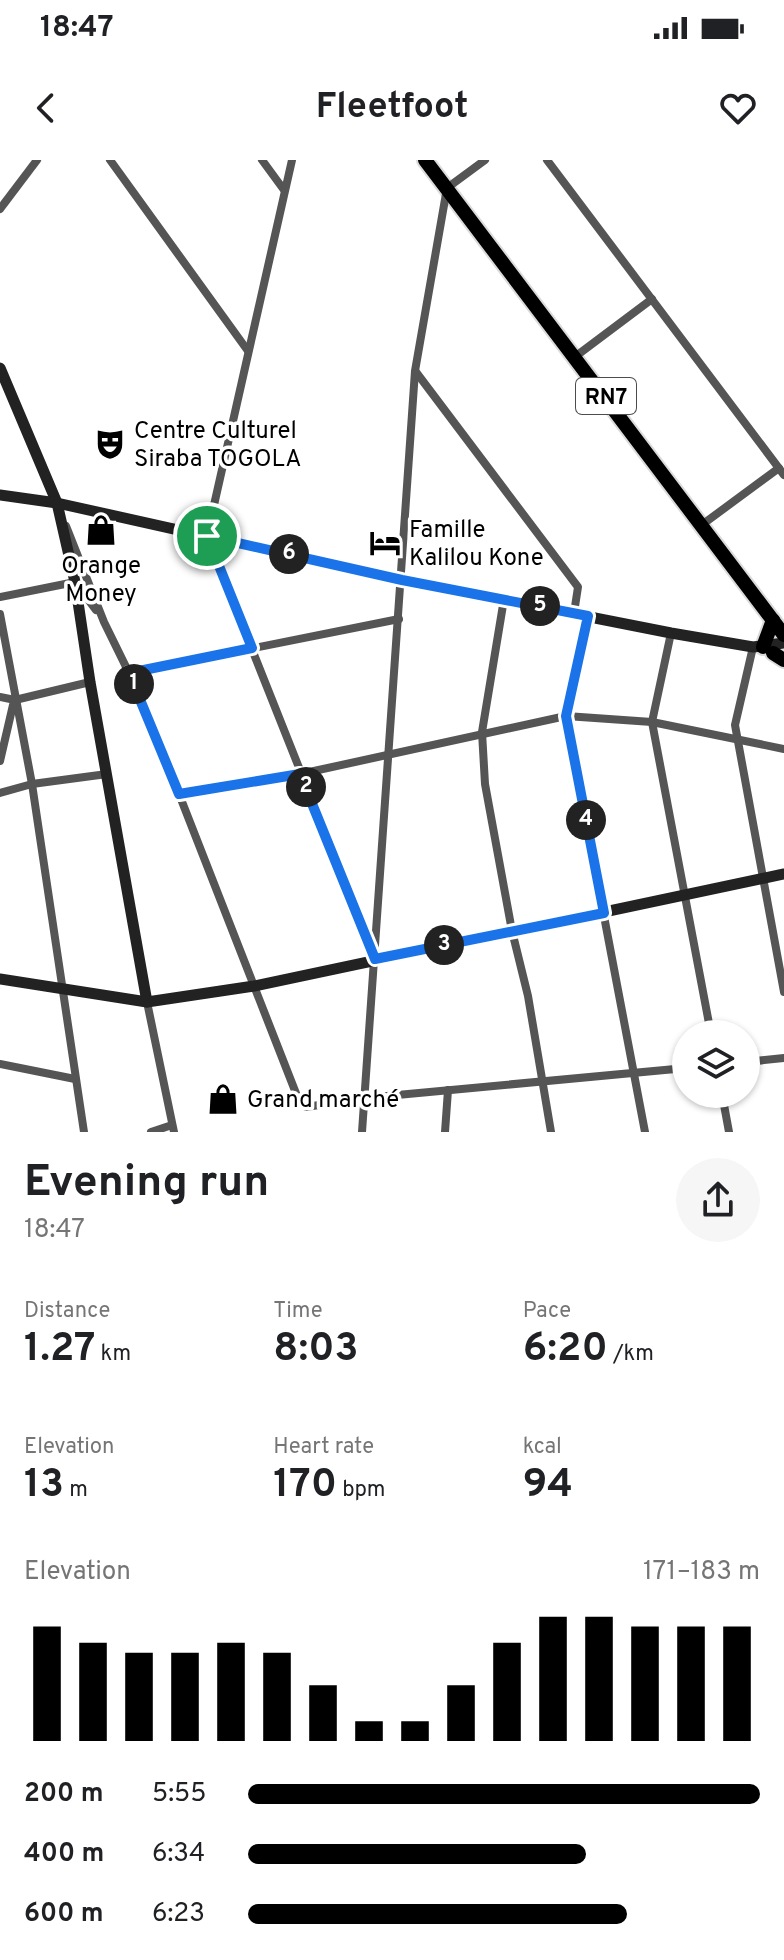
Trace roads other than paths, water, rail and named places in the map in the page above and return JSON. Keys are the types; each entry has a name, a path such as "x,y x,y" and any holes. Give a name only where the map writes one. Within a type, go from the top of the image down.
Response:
{"highway":[{"name":"RN7","path":"425,160 703,524 781,632"},
{"path":"769,652 781,632"}],"street":[{"path":"0,209 37,160"},
{"path":"110,160 248,351"},
{"path":"262,160 284,190"},
{"path":"292,160 207,536 375,959"},
{"path":"362,1132 415,371 447,188 485,160"},
{"path":"547,160 781,472 703,524"},
{"path":"576,356 652,299"},
{"path":"0,368 104,622 129,673 179,794 299,1101 306,1107 365,1098 672,1069"},
{"path":"415,371 578,587 574,613"},
{"path":"0,495 57,503 402,580 769,652"},
{"path":"57,503 75,582 147,1002 173,1129 151,1132"},
{"path":"0,597 75,582"},
{"path":"75,582 104,622"},
{"path":"504,599 482,732 485,784 512,931 528,996 551,1132"},
{"path":"0,614 32,784 84,1132"},
{"path":"588,616 566,716 645,1132"},
{"path":"129,673 399,619"},
{"path":"781,632 735,725 784,992"},
{"path":"671,633 652,722 708,1020"},
{"path":"0,697 15,700 90,682"},
{"path":"0,761 15,700"},
{"path":"179,794 300,774 389,752 566,716 652,722 784,749"},
{"path":"0,793 32,784 107,774"},
{"path":"0,979 147,1002 254,986 784,874"},
{"path":"760,1061 784,1058"},
{"path":"0,1064 75,1079"},
{"path":"445,1132 448,1090"},
{"path":"725,1108 729,1132"}],"place":[{"name":"Centre Culturel Siraba TOGOLA","path":"110,444"},
{"name":"Orange Money","path":"101,530"},
{"name":"Famille Kalilou Kone","path":"385,543"},
{"name":"Grand marché","path":"223,1099"}]}
